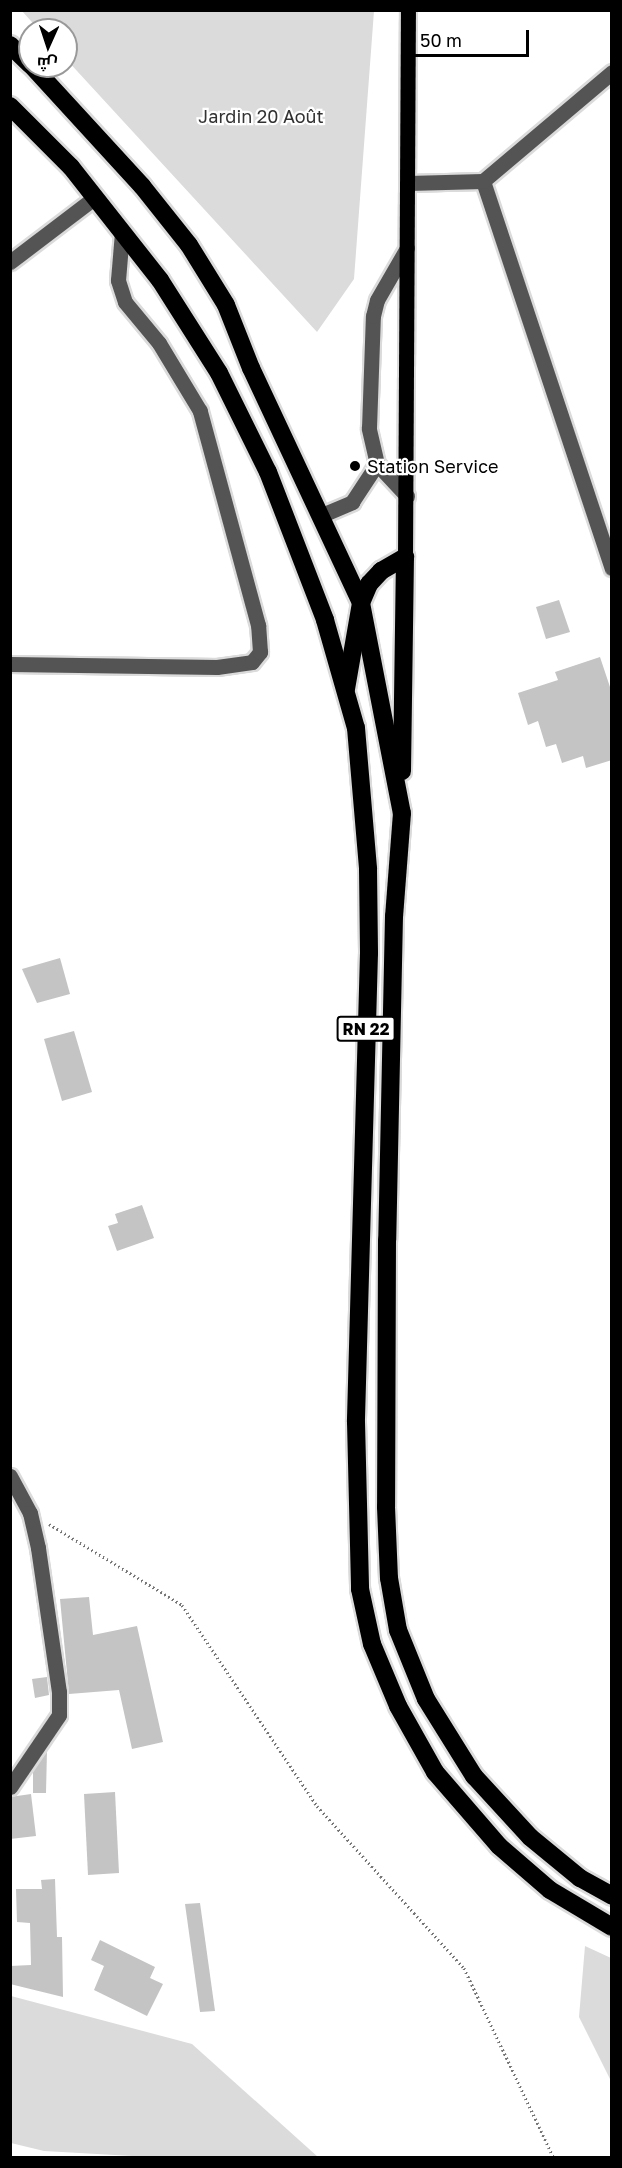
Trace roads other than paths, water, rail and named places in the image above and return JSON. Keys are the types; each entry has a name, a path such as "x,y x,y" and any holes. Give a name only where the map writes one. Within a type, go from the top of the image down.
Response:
{"highway":[{"name":"RN 22","path":"43,78 142,186 189,245 226,305 251,368 322,514 361,603 402,813 394,916 387,1240 387,1519 389,1578 398,1630 426,1699 474,1776 530,1837 580,1878 612,1896"},
{"name":"RN 22","path":"10,106 71,168 160,280 219,373 263,462 325,620 356,728 368,869 356,1422 360,1589 381,1665 398,1706 435,1772 499,1846 550,1890 612,1928"},
{"path":"345,691 361,603 369,584 381,571 405,557"},
{"path":"402,813 405,557"}],"main road":[{"path":"405,557 408,10"}],"street":[{"path":"408,183 483,181 612,72"},
{"path":"483,181 612,568"},
{"path":"10,262 94,198"},
{"path":"10,664 216,667 252,662 260,652 258,624 200,411 159,342 125,302 118,280 122,232"},
{"path":"407,248 377,300 370,336 369,428 377,464 407,496"},
{"path":"322,514 352,502 377,464"},
{"path":"10,1476 30,1513 48,1606 58,1715 10,1787"}],"place":[{"name":"Station Service","path":"355,466"}],"park label":[{"name":"Jardin 20 Août","path":"261,116"}]}
